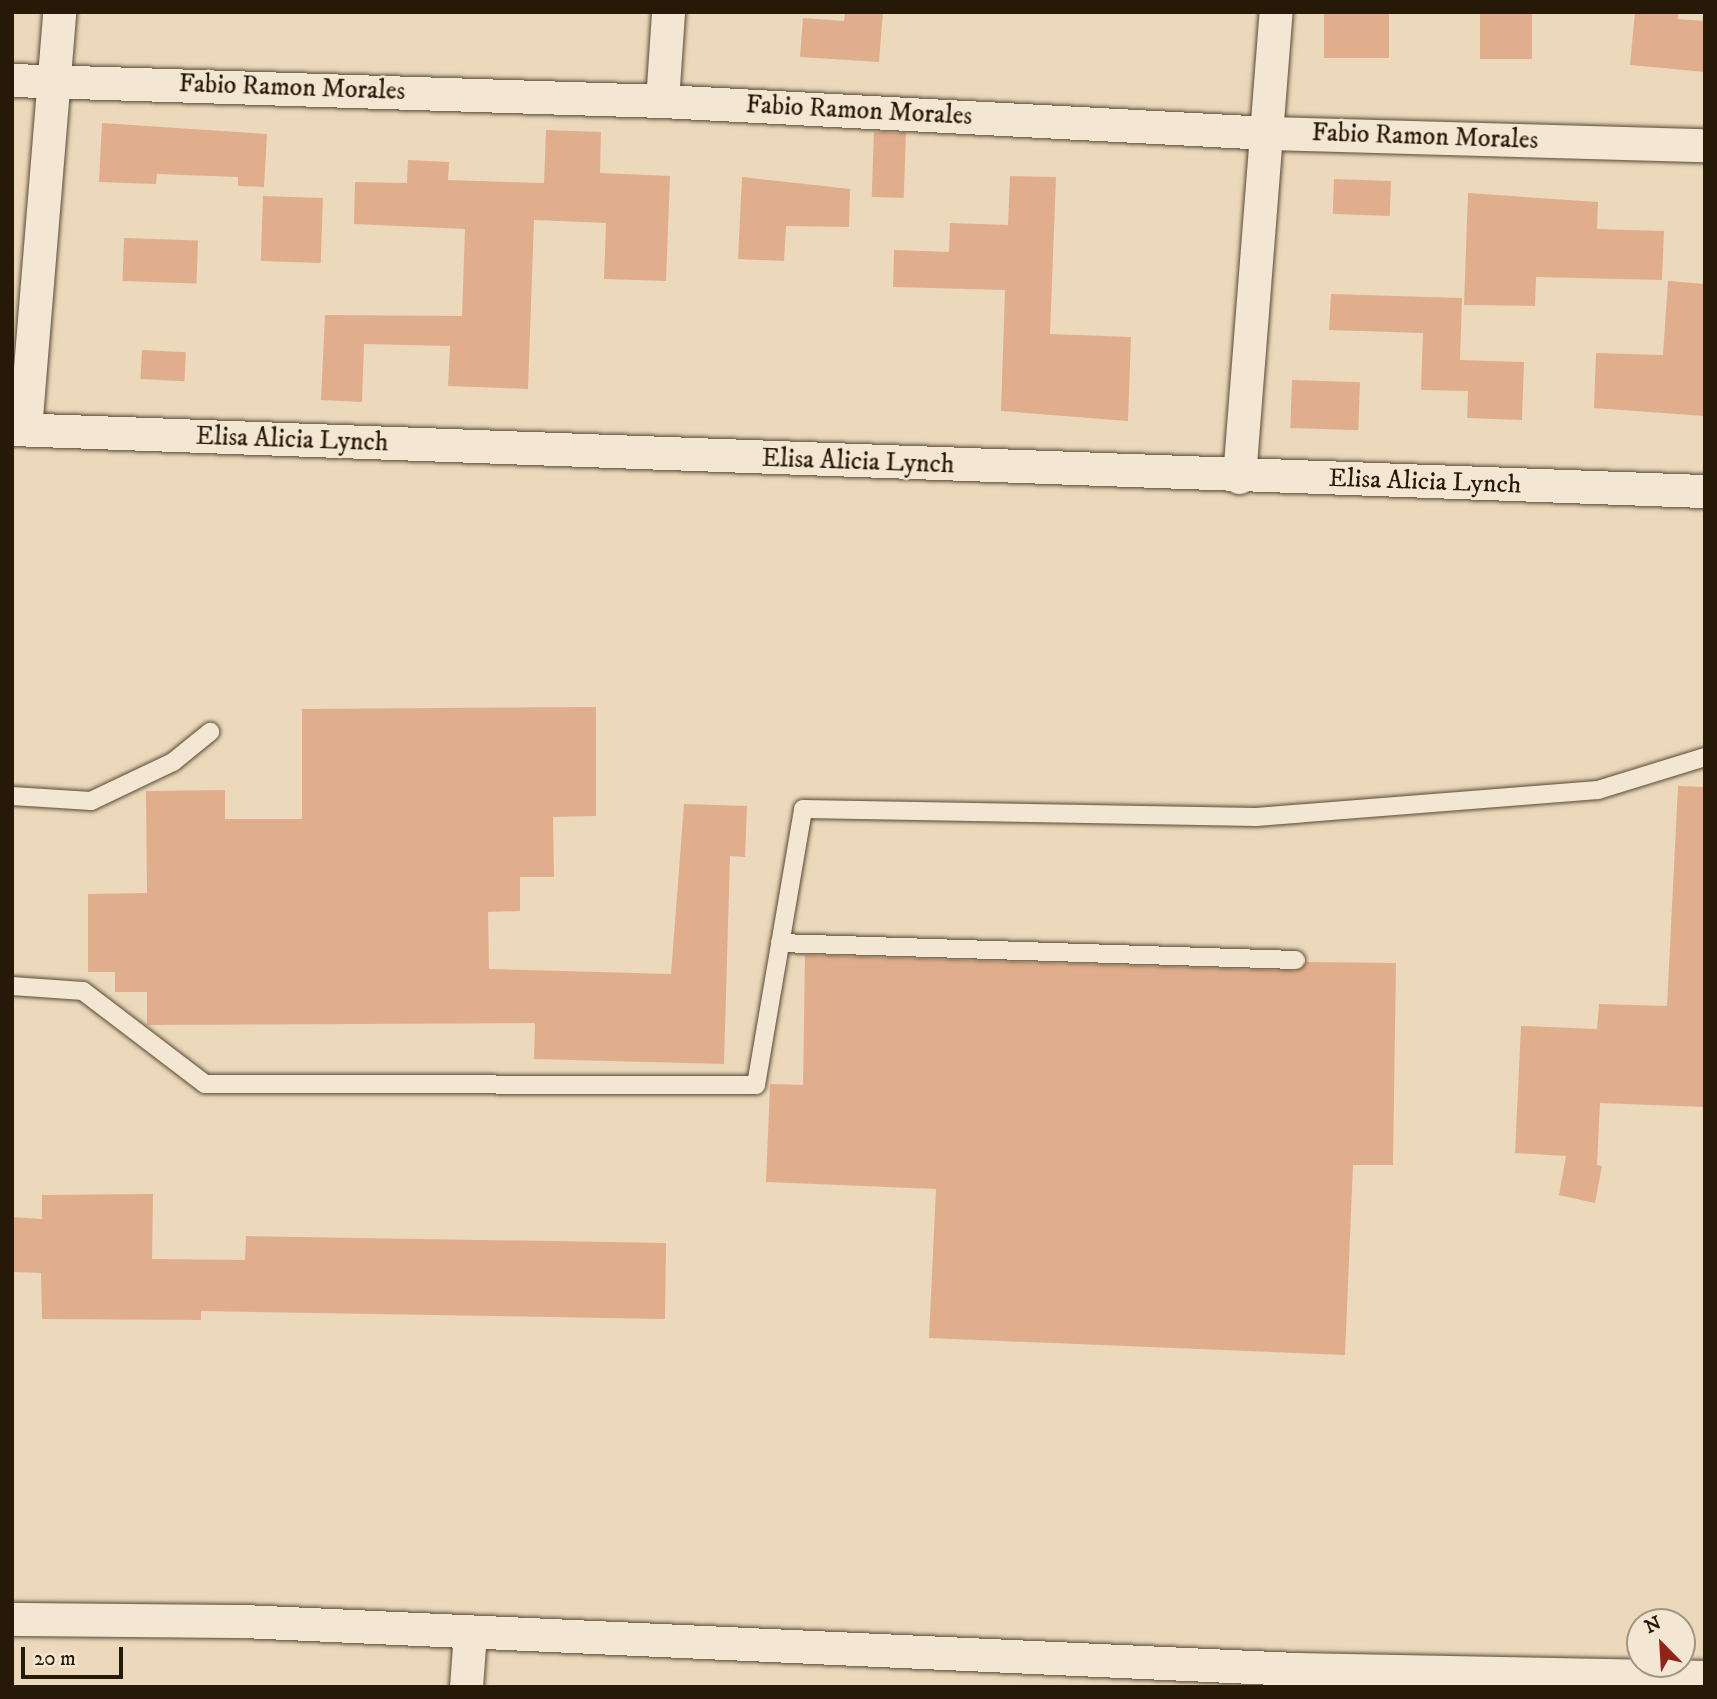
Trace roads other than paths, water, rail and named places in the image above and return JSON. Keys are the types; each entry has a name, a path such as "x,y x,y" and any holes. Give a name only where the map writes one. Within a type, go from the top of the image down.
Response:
{"street":[{"path":"19,429 59,12"},
{"path":"662,101 668,12"},
{"path":"1239,477 1276,12"},
{"name":"Fabio Ramon Morales","path":"12,80 662,101 1268,133 1705,145"},
{"name":"Elisa Alicia Lynch","path":"19,429 1239,477 1705,491"},
{"path":"12,1619 243,1621 1298,1678 1705,1677"},
{"path":"466,1687 470,1632"}],"lane":[{"path":"12,796 91,801 173,762 210,732"},
{"path":"12,986 83,991 205,1084 756,1085 803,809 1256,817 1598,790 1705,757"},
{"path":"780,943 1296,960"}]}
